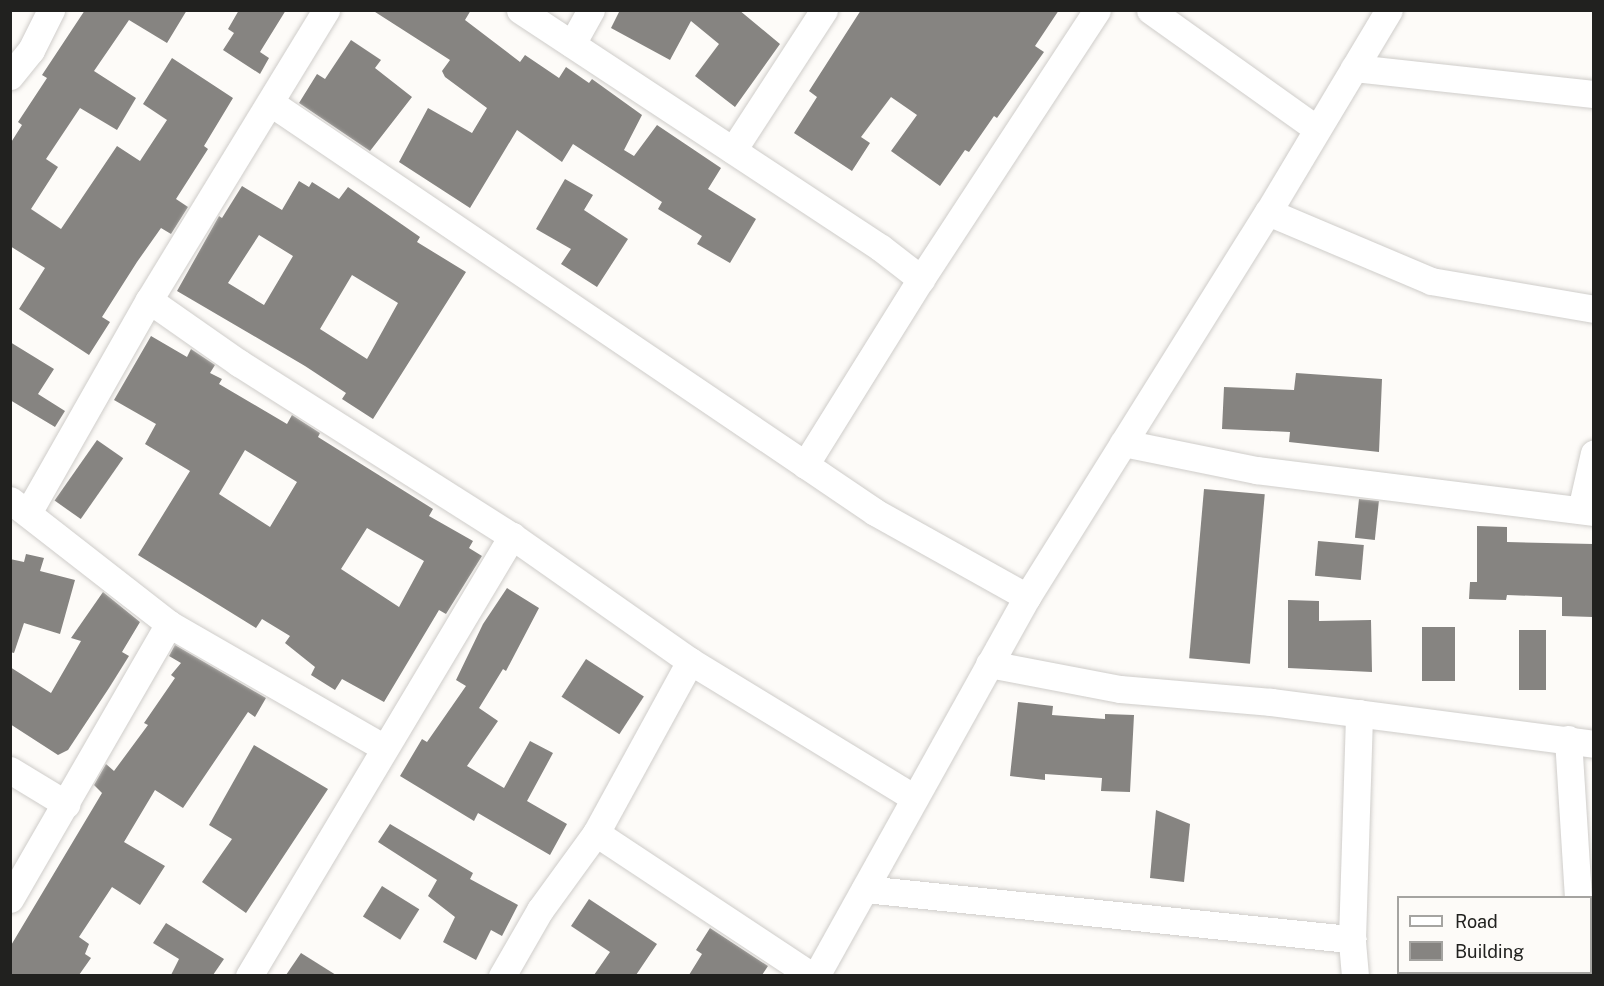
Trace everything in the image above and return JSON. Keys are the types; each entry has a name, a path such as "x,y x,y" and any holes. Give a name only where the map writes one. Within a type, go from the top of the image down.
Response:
{"street":[{"path":"10,76 31,50 51,10"},
{"path":"326,10 271,103 20,506 169,624 383,747"},
{"path":"520,10 733,150 921,279"},
{"path":"572,44 591,10"},
{"path":"733,150 824,10"},
{"path":"805,465 921,279 1097,10"},
{"path":"1150,10 1317,129"},
{"path":"596,833 814,975 865,889 913,797 1027,597 1268,212 1389,10"},
{"path":"1354,68 1593,94"},
{"path":"271,103 875,512 1027,597"},
{"path":"1268,212 1431,280 1593,309"},
{"path":"149,300 249,370 512,536 690,661 913,797"},
{"path":"1123,443 1267,471 1587,511 1593,453"},
{"path":"249,975 383,747 512,536"},
{"path":"10,899 169,624"},
{"path":"502,975 540,910 596,833 690,661"},
{"path":"989,664 1120,689 1359,713 1580,742 1578,896"},
{"path":"1355,975 1352,939 1359,713"},
{"path":"10,770 66,804"},
{"path":"865,889 1352,939"}],"building":[{"path":"85,10 187,10 167,43 129,20 94,71 136,98 117,130 80,108 46,159 58,167 31,209 61,229 117,146 140,161 167,120 143,104 172,58 233,98 204,146 208,149 176,199 188,207 171,234 161,228 137,262 102,317 110,322 89,355 19,309 45,268 10,246 10,144 22,125 18,122 47,78 42,75"},
{"path":"239,10 286,10 260,52 269,58 260,74 223,50 234,33 228,29"},
{"path":"372,10 471,10 465,20 520,62 525,55 559,78 566,67 589,83 592,79 642,115 624,150 634,156 657,125 721,168 708,189 756,219 730,263 697,244 702,236 658,209 662,202 573,144 562,162 517,130 470,208 399,162 428,108 472,133 487,108 445,77 442,71 450,60"},
{"path":"620,10 739,10 780,44 735,107 695,76 719,44 691,21 670,60 611,28"},
{"path":"861,10 1059,10 1035,46 1044,52 997,118 994,116 969,152 965,150 940,186 891,151 917,115 891,97 861,137 870,143 852,171 794,133 817,97 809,91"},
{"path":"351,40 381,60 375,68 412,97 370,151 299,103 317,74 325,79"},
{"path":"565,179 593,195 584,210 628,239 597,287 561,264 571,249 536,229"},
{"path":"299,181 309,187 312,182 339,199 348,187 420,237 417,242 466,272 373,419 342,399 346,393 305,366 177,291 219,216 222,218 242,186 282,210","holes":["259,235 293,256 264,305 228,283","352,275 398,303 367,359 320,329"]},
{"path":"151,336 187,357 191,349 215,365 210,373 222,379 219,384 287,424 292,415 320,433 318,437 433,509 429,516 473,541 469,548 482,556 446,614 439,610 384,702 342,679 335,690 311,675 315,667 285,643 290,636 262,619 256,628 138,555 190,471 145,444 156,424 114,400","holes":["245,450 297,482 270,527 219,494","367,528 424,561 399,607 341,569"]},
{"path":"10,342 54,369 38,394 65,411 55,427 10,400"},
{"path":"1296,373 1382,379 1379,452 1289,442 1290,432 1222,429 1224,387 1294,390"},
{"path":"97,440 123,458 81,519 55,501"},
{"path":"1204,489 1265,494 1250,664 1189,658"},
{"path":"1359,499 1379,501 1375,540 1355,538"},
{"path":"1477,526 1507,527 1507,542 1593,544 1593,617 1562,616 1562,597 1507,595 1506,600 1469,599 1470,582 1477,582"},
{"path":"1318,541 1364,545 1361,580 1315,576"},
{"path":"26,554 44,558 40,571 75,580 60,634 24,623 14,653 10,652 10,559 24,562"},
{"path":"507,588 539,608 506,671 503,669 479,708 498,721 467,766 504,788 530,741 553,753 527,801 567,824 550,855 478,813 474,821 400,776 422,739 427,742 466,686 456,680 483,624"},
{"path":"103,592 140,622 122,652 129,656 68,750 58,755 10,724 10,667 51,693 81,641 71,638"},
{"path":"1288,600 1319,601 1319,621 1371,620 1372,672 1288,668"},
{"path":"1422,627 1455,627 1455,681 1422,681"},
{"path":"1519,630 1546,630 1546,690 1519,690"},
{"path":"175,645 266,698 255,717 248,712 183,808 155,790 124,842 165,866 140,905 112,887 79,937 89,944 85,954 91,958 79,975 10,975 10,947 102,793 94,785 106,764 114,771 148,725 144,723 175,678 171,675 181,663 169,656"},
{"path":"586,659 644,697 619,734 561,697"},
{"path":"1018,702 1053,706 1052,715 1105,719 1105,714 1134,715 1130,792 1101,791 1102,778 1045,774 1045,780 1010,776"},
{"path":"254,745 328,789 246,913 202,882 232,839 209,825"},
{"path":"1156,810 1190,824 1184,882 1150,878"},
{"path":"390,824 473,873 470,879 518,905 502,936 491,930 476,960 443,942 455,917 428,896 437,880 378,842"},
{"path":"382,886 419,909 400,940 363,917"},
{"path":"589,899 657,944 636,975 594,975 610,952 571,926"},
{"path":"166,923 224,959 213,975 171,975 179,959 153,943"},
{"path":"710,928 768,966 762,975 689,975 702,954 696,950"},
{"path":"301,953 336,975 286,975"}]}
